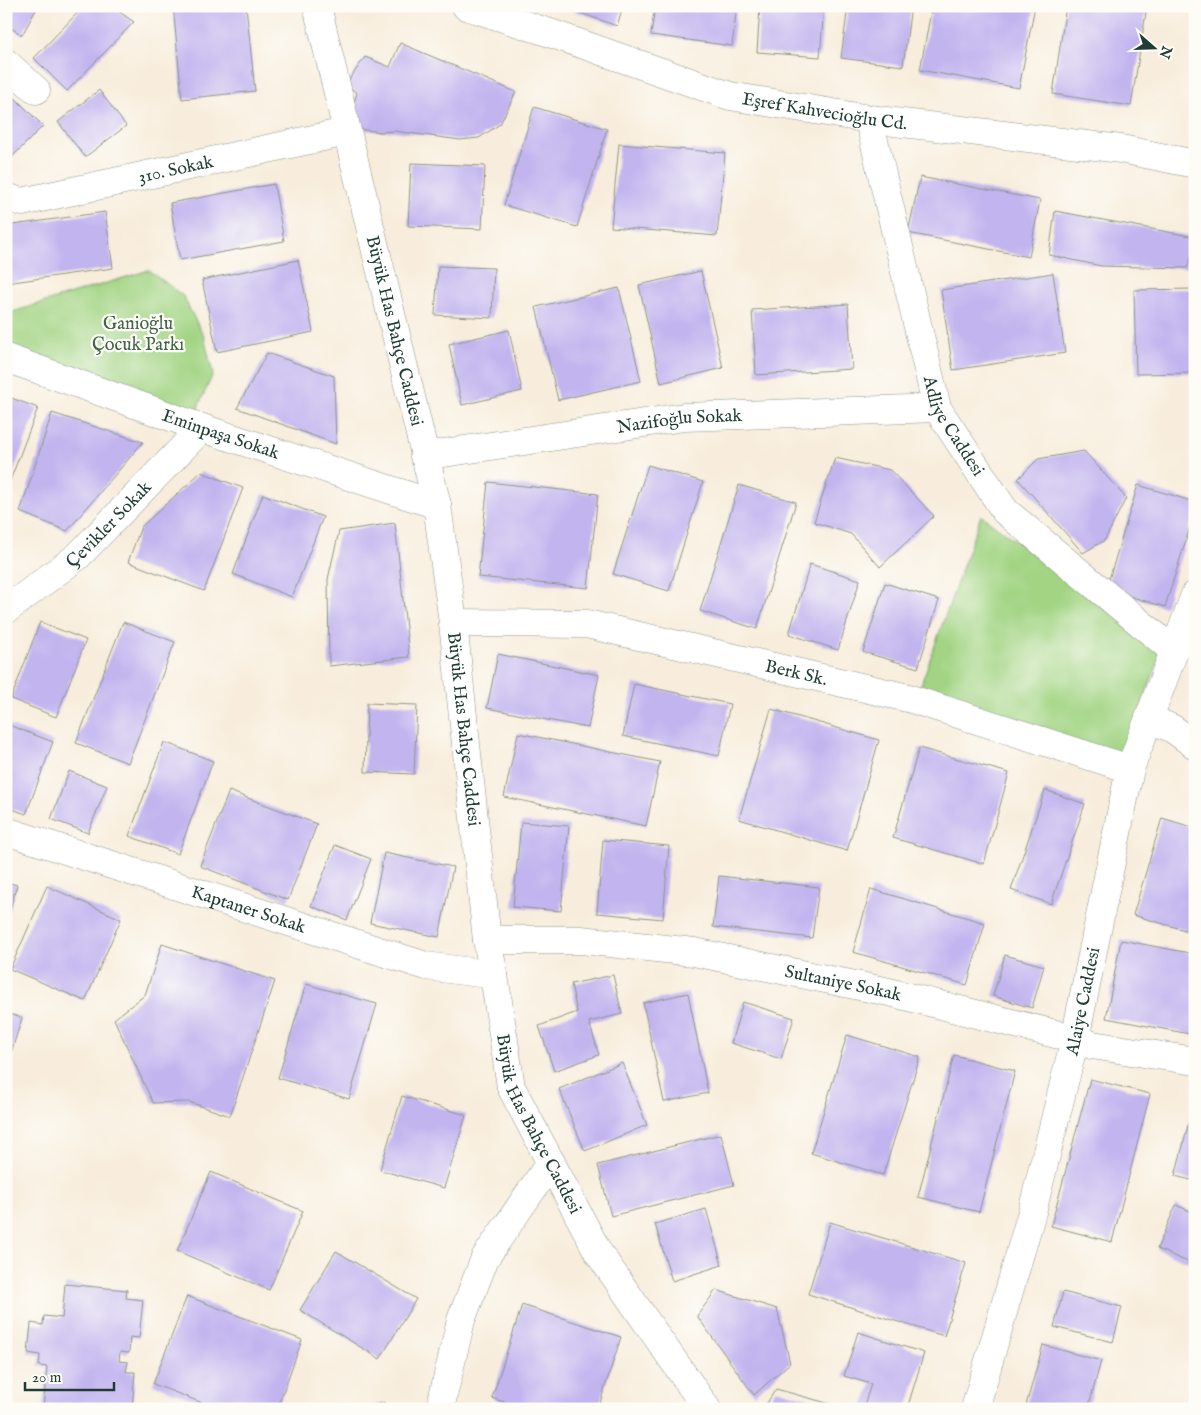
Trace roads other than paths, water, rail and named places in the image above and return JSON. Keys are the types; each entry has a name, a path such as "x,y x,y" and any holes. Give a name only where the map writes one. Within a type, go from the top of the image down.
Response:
{"street":[{"name":"Büyük Has Bahçe Caddesi","path":"317,6 437,505 453,622 486,940 494,975 511,1087 598,1252 707,1409"},
{"name":"Eşref Kahvecioğlu Cd.","path":"466,6 547,32 730,96 869,119 1121,149 1195,164"},
{"path":"6,63 36,90"},
{"name":"Adliye Caddesi","path":"869,119 937,408 1005,511 1174,651"},
{"name":"310. Sokak","path":"6,197 22,202 346,132"},
{"name":"Eminpaşa Sokak","path":"6,358 202,428 437,505"},
{"name":"Nazifoğlu Sokak","path":"424,456 684,417 937,408"},
{"name":"Çevikler Sokak","path":"6,610 78,556 202,428"},
{"name":"Alaiye Caddesi","path":"975,1409 1032,1212 1075,1039 1130,769 1195,595"},
{"name":"Berk Sk.","path":"453,622 587,624 908,698 1130,769"},
{"path":"1149,718 1173,730 1195,745"},
{"name":"Kaptaner Sokak","path":"6,832 426,966 494,975"},
{"name":"Sultaniye Sokak","path":"486,940 581,940 694,952 889,992 1075,1039 1092,1045 1195,1061"},
{"path":"440,1409 461,1320 485,1258 551,1162"}],"park label":[{"name":"Ganioğlu Çocuk Parkı","path":"138,333"}]}
